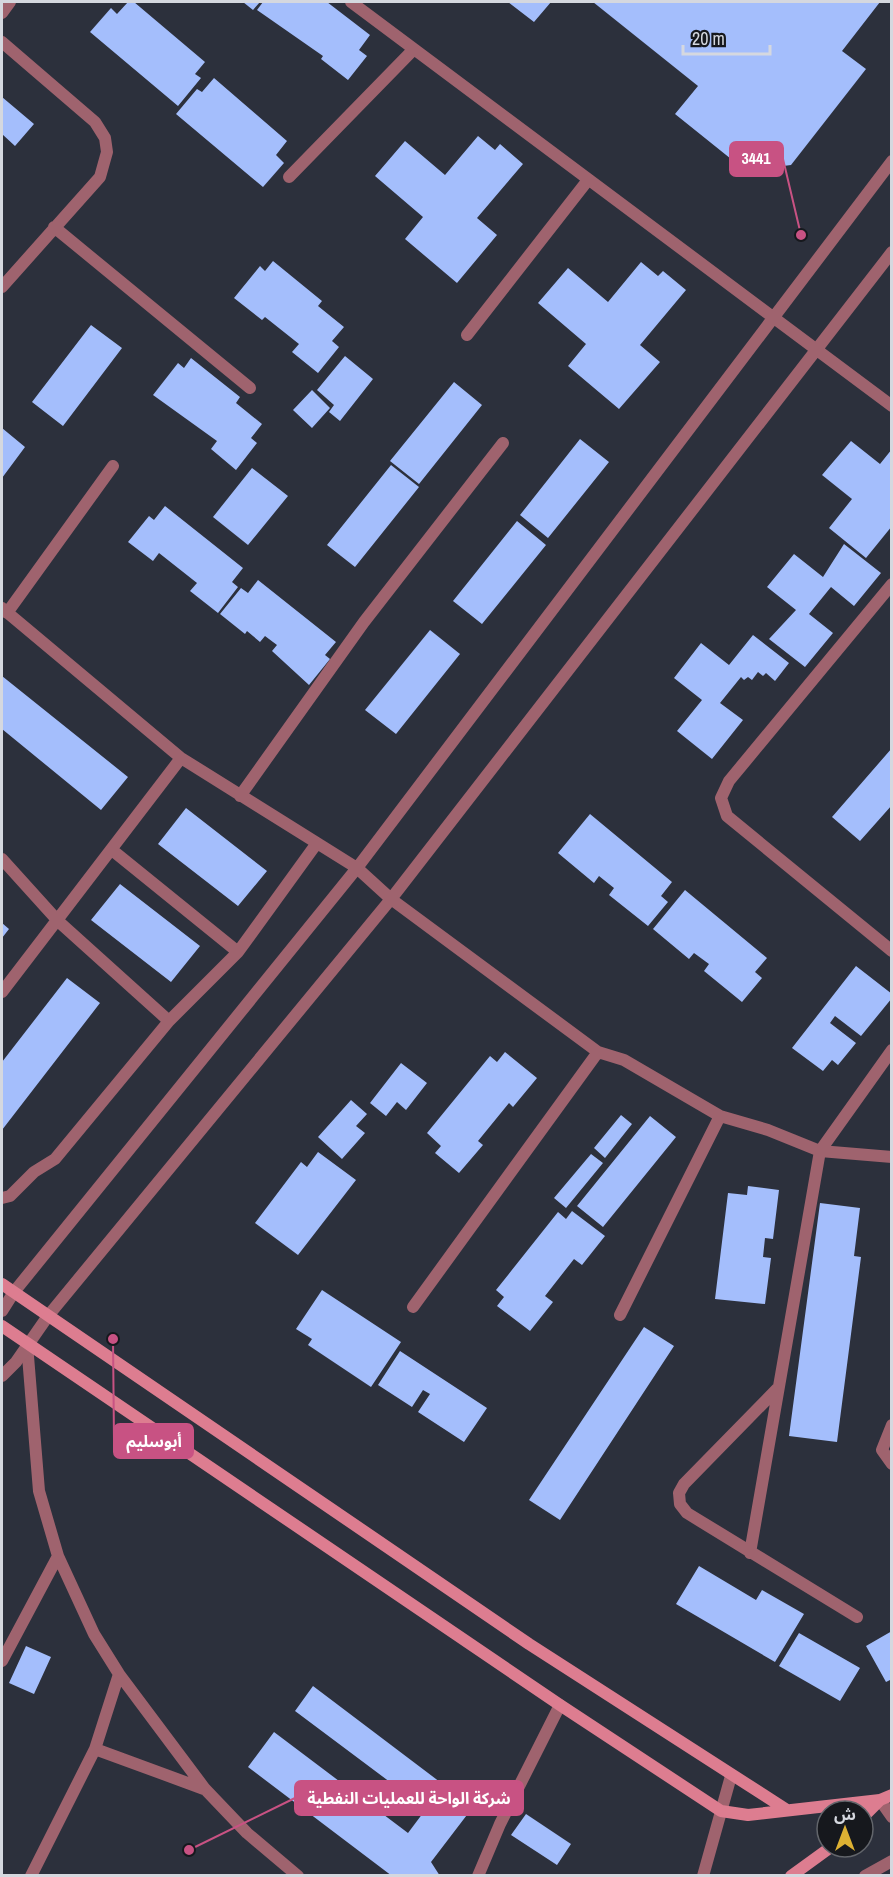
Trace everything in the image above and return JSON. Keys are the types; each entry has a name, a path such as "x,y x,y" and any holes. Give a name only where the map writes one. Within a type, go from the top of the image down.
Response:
{"main road":[{"path":"2,1284 519,1637 731,1776 787,1810"},
{"path":"2,1326 560,1705 721,1811 748,1815 886,1797"},
{"path":"791,1875 815,1858"}],"street":[{"path":"2,13 10,2"},
{"path":"351,2 772,318 817,348 891,406"},
{"path":"2,42 95,122 105,138 107,153 100,177 2,286"},
{"path":"290,177 414,49"},
{"path":"2,1311 14,1292 357,868 891,161"},
{"path":"467,334 588,180"},
{"path":"54,227 250,388"},
{"path":"2,1376 16,1362 48,1316 391,899 891,252"},
{"path":"240,796 364,622 503,444"},
{"path":"113,466 4,610 181,758 357,868 391,899 598,1052 624,1060 720,1116 768,1130 820,1151 891,1157"},
{"path":"891,584 729,782 721,798 727,816 891,951"},
{"path":"2,992 181,758"},
{"path":"2,1197 10,1196 34,1172 55,1159 169,1021 238,952 317,843"},
{"path":"112,850 238,952"},
{"path":"2,860 58,921 169,1021"},
{"path":"750,1553 820,1151 891,1050"},
{"path":"413,1307 598,1052"},
{"path":"620,1314 720,1116"},
{"path":"27,1344 39,1491 58,1556 94,1634 119,1674 205,1789 247,1833 298,1875"},
{"path":"777,1389 679,1493 680,1504 687,1514 857,1617"},
{"path":"891,1425 882,1450 891,1464"},
{"path":"2,1661 58,1556"},
{"path":"31,1875 95,1749 119,1674"},
{"path":"478,1875 500,1824 560,1705"},
{"path":"95,1749 205,1789"},
{"path":"703,1875 731,1776"},
{"path":"886,1797 891,1816"},
{"path":"865,1875 891,1861"}],"building":[{"path":"128,2 134,2 205,62 195,74 201,78 178,106 90,32 111,8 117,14"},
{"path":"243,2 260,2 253,10"},
{"path":"263,2 327,2 370,35 359,50 367,56 348,80 321,59 323,56 257,10"},
{"path":"508,2 551,2 534,22"},
{"path":"593,2 880,2 842,51 866,69 791,165 746,171 675,114 698,86"},
{"path":"214,78 287,141 276,155 284,163 263,187 176,114 197,89 202,92"},
{"path":"2,97 34,124 15,146 2,134"},
{"path":"478,136 495,150 500,144 523,164 477,218 497,235 457,283 405,239 423,217 375,176 405,141 445,175"},
{"path":"273,261 322,301 318,306 344,327 332,341 339,347 318,373 292,352 299,344 265,317 262,320 234,298 260,266 265,271"},
{"path":"641,262 658,276 663,271 686,290 640,345 660,362 619,409 568,366 586,344 538,303 568,268 608,302"},
{"path":"91,325 122,348 63,426 32,402"},
{"path":"345,356 373,379 340,421 329,412 334,405 317,390"},
{"path":"191,358 240,397 236,403 262,424 251,438 257,443 236,470 211,449 217,441 153,395 178,363 184,368"},
{"path":"454,382 482,405 419,484 390,461"},
{"path":"312,390 330,408 312,428 293,410"},
{"path":"2,428 25,447 2,478"},
{"path":"580,439 609,462 548,538 520,515"},
{"path":"851,441 880,464 892,449 892,526 866,558 829,528 852,499 822,475"},
{"path":"391,465 419,487 355,567 327,545"},
{"path":"252,468 288,496 248,545 213,517"},
{"path":"165,506 243,568 232,582 238,587 218,613 190,591 197,583 159,553 153,561 128,542 149,516 154,520"},
{"path":"517,521 546,545 482,624 453,601"},
{"path":"844,544 881,573 854,606 831,587 809,614 833,633 805,667 769,639 796,610 767,587 794,554 823,577"},
{"path":"258,580 336,642 325,655 330,659 309,685 272,651 277,645 265,636 260,642 247,631 245,634 220,614 241,588 248,593"},
{"path":"430,630 460,654 396,734 365,710"},
{"path":"753,635 789,663 775,681 766,673 763,676 758,672 752,680 748,677 744,680 741,677 720,703 743,720 712,759 677,731 702,700 674,678 701,643 729,665"},
{"path":"2,676 128,777 101,810 2,729"},
{"path":"892,748 892,805 860,841 832,817"},
{"path":"186,808 267,871 238,906 158,844"},
{"path":"590,814 672,882 661,896 668,902 648,926 609,895 614,888 599,876 594,883 558,853"},
{"path":"120,884 200,946 171,982 91,920"},
{"path":"685,890 767,958 755,972 762,978 742,1002 704,971 709,964 694,953 689,959 653,929"},
{"path":"2,923 9,929 2,938"},
{"path":"856,966 892,994 892,998 861,1036 835,1016 830,1023 856,1043 838,1065 832,1060 823,1071 792,1048"},
{"path":"67,978 100,1003 2,1130 2,1062"},
{"path":"505,1052 537,1078 513,1107 509,1103 478,1141 483,1145 459,1173 435,1153 441,1146 427,1133 490,1056 497,1062"},
{"path":"401,1063 427,1083 406,1110 397,1102 386,1116 370,1103"},
{"path":"351,1100 367,1114 356,1126 365,1133 342,1159 318,1137"},
{"path":"621,1115 632,1124 605,1158 594,1148"},
{"path":"650,1116 676,1137 603,1227 577,1206"},
{"path":"318,1152 356,1180 298,1255 255,1223 301,1162 307,1167"},
{"path":"591,1154 603,1163 566,1208 554,1198"},
{"path":"748,1186 779,1190 773,1239 765,1238 763,1257 771,1258 765,1304 715,1299 728,1193 747,1195"},
{"path":"820,1203 860,1208 854,1256 861,1257 837,1442 789,1436"},
{"path":"572,1211 605,1236 582,1265 574,1259 545,1296 553,1302 530,1331 497,1306 504,1297 496,1290 558,1212 566,1219"},
{"path":"322,1290 401,1342 371,1387 308,1345 312,1339 296,1329"},
{"path":"644,1327 674,1346 560,1520 529,1500"},
{"path":"400,1351 487,1408 464,1442 418,1412 430,1394 423,1390 412,1407 378,1385"},
{"path":"699,1566 756,1600 762,1590 804,1614 775,1662 676,1604"},
{"path":"892,1631 892,1679 886,1682 866,1646"},
{"path":"799,1633 860,1668 840,1701 779,1666"},
{"path":"26,1646 51,1657 34,1694 9,1683"},
{"path":"313,1686 473,1807 431,1862 440,1876 392,1876 248,1767 274,1732 408,1833 426,1809 295,1711"},
{"path":"526,1814 571,1844 557,1865 511,1835"}],"place":[{"name":"3441","path":"801,235"},
{"name":"أبوسليم","path":"113,1339"},
{"name":"شركة الواحة للعمليات النفطية","path":"189,1850"}]}
